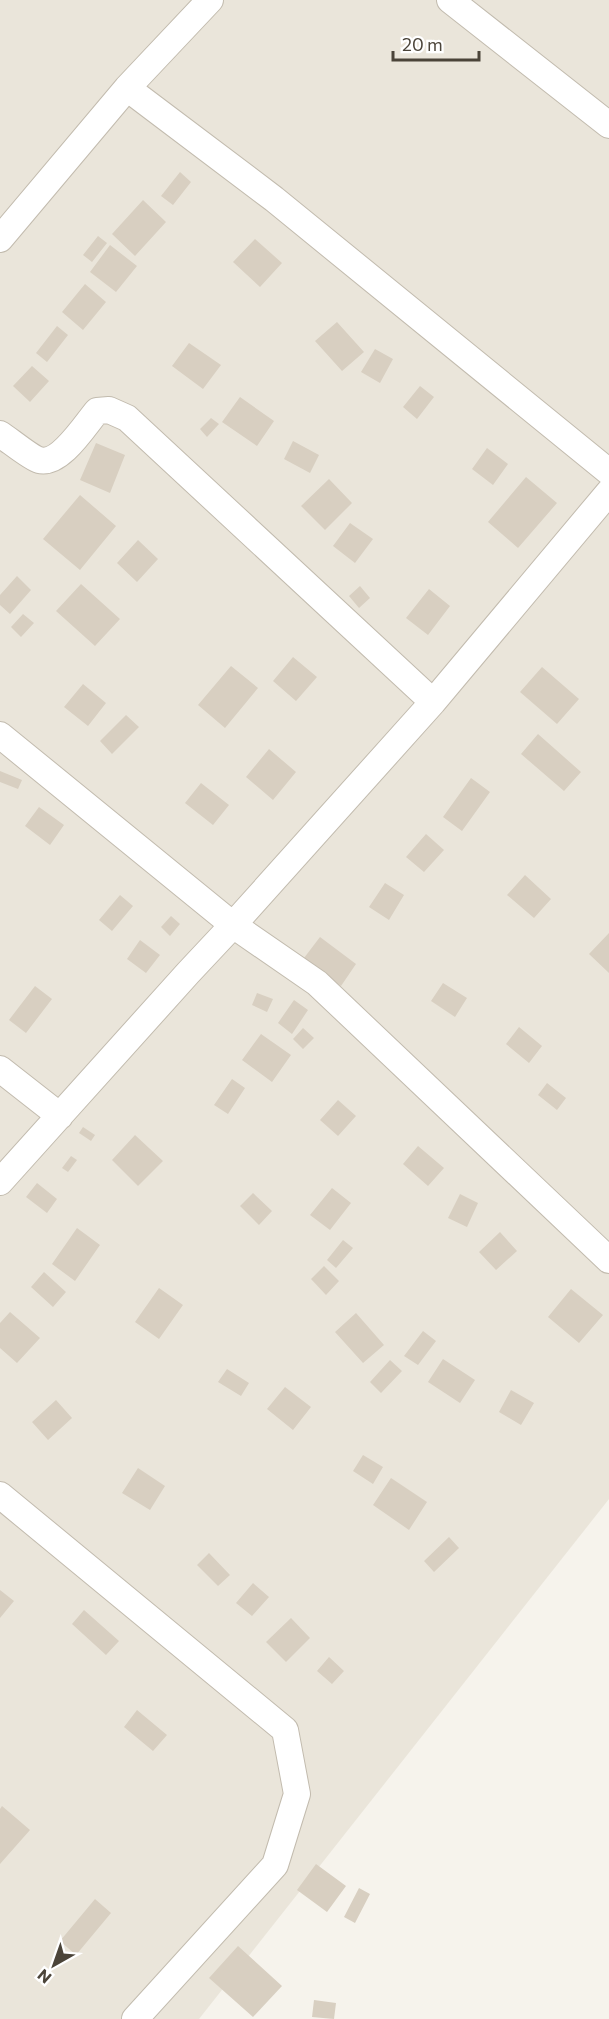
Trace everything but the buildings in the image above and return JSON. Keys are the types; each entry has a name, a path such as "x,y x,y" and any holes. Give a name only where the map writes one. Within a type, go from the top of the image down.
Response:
{"street":[{"path":"0,239 127,88 210,0"},
{"path":"450,0 609,125"},
{"path":"127,88 283,206 609,472"},
{"path":"0,434 39,460 52,459 62,453 97,411 109,410 127,418 433,702"},
{"path":"0,1182 433,702 609,492"},
{"path":"0,735 233,925 317,983 609,1260"},
{"path":"0,1069 60,1116"},
{"path":"0,1495 285,1730 297,1794 275,1865 135,2019"}],"shaded area":[{"path":"0,0 609,0 609,1499 199,2019 0,2019"}]}
